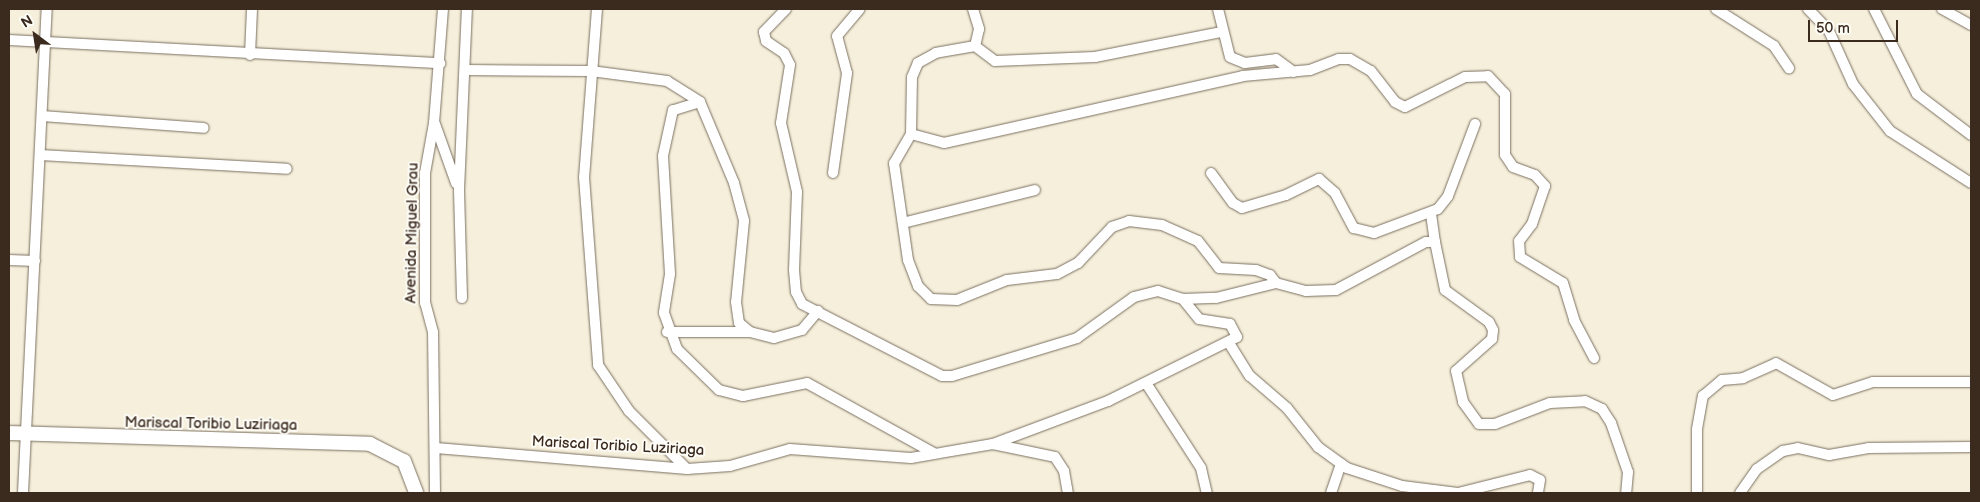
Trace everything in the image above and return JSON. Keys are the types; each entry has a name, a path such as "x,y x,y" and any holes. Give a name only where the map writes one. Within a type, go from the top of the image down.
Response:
{"street":[{"path":"23,493 47,9"},
{"path":"250,55 252,9"},
{"name":"Avenida Miguel Grau","path":"435,493 436,448 433,332 425,303 425,173 434,123 440,63 442,9"},
{"path":"462,298 459,190 466,9"},
{"path":"597,9 584,176 598,364 629,411 687,469"},
{"path":"786,9 764,32 766,41 784,53 790,65 781,123 796,192 796,292 802,304 942,376 952,376 1077,338 1134,297 1158,291 1183,299 1216,298 1276,283 1306,291 1336,290 1426,242 1435,242"},
{"path":"833,173 847,73 837,36 860,9"},
{"path":"973,9 979,29 975,46"},
{"path":"1218,9 1225,50 1233,60 1245,63 1270,58 1294,72"},
{"path":"1716,9 1774,46 1789,68"},
{"path":"1808,9 1829,31 1849,77 1890,131 1971,184"},
{"path":"1874,9 1917,94 1971,134"},
{"path":"1942,9 1971,25"},
{"path":"1222,32 1095,57 995,61 975,46 936,53 918,63 912,77 911,134 894,163 908,260 918,286 930,299 957,300 1007,280 1056,274 1078,263 1112,227 1129,222 1162,225 1198,241 1219,268 1256,270 1270,275 1276,283"},
{"path":"9,40 250,55 440,63"},
{"path":"911,134 944,143 1243,76 1294,72 1350,59 1371,71 1394,102 1405,107 1472,75 1488,76 1500,85 1506,99 1505,155 1513,166 1535,175 1544,186 1538,212 1520,241 1520,257 1563,283 1574,320 1594,358"},
{"path":"465,70 591,71 667,81 700,102 734,183 744,222 735,315 750,332"},
{"path":"700,102 674,110 663,156 670,274 664,313 667,332 677,349 719,390 743,396 808,383 935,453"},
{"path":"42,116 204,128"},
{"path":"434,123 459,190"},
{"path":"1211,173 1233,203 1242,208 1286,195 1319,179 1335,193 1352,225 1363,233 1431,214 1448,196 1475,124"},
{"path":"40,155 287,169"},
{"path":"903,224 1035,190"},
{"path":"1431,214 1445,290 1489,322 1493,330 1492,339 1456,371 1463,402 1480,424 1496,424 1550,403 1585,401 1602,410 1611,423 1628,472 1626,493"},
{"path":"9,260 35,260"},
{"path":"1183,299 1199,319 1230,324 1238,330 1237,337 1229,343 1243,368 1287,408 1318,447 1340,464 1402,486 1458,493 1530,475 1540,480 1538,493"},
{"path":"667,332 750,332 774,338 802,330 818,311"},
{"name":"Mariscal Toribio Luziriaga","path":"436,448 687,469 730,466 790,449 911,458 993,444 1081,413 1229,343"},
{"path":"1697,493 1697,429 1703,396 1722,380 1743,378 1776,363 1833,395 1874,382 1971,382"},
{"path":"1146,383 1201,468 1207,493"},
{"name":"Mariscal Toribio Luziriaga","path":"9,433 370,444 404,461 416,493"},
{"path":"993,444 1055,457 1064,471 1068,493"},
{"path":"1740,493 1757,469 1783,452 1798,448 1829,455 1868,448 1971,447"},
{"path":"1331,493 1340,464"}]}
